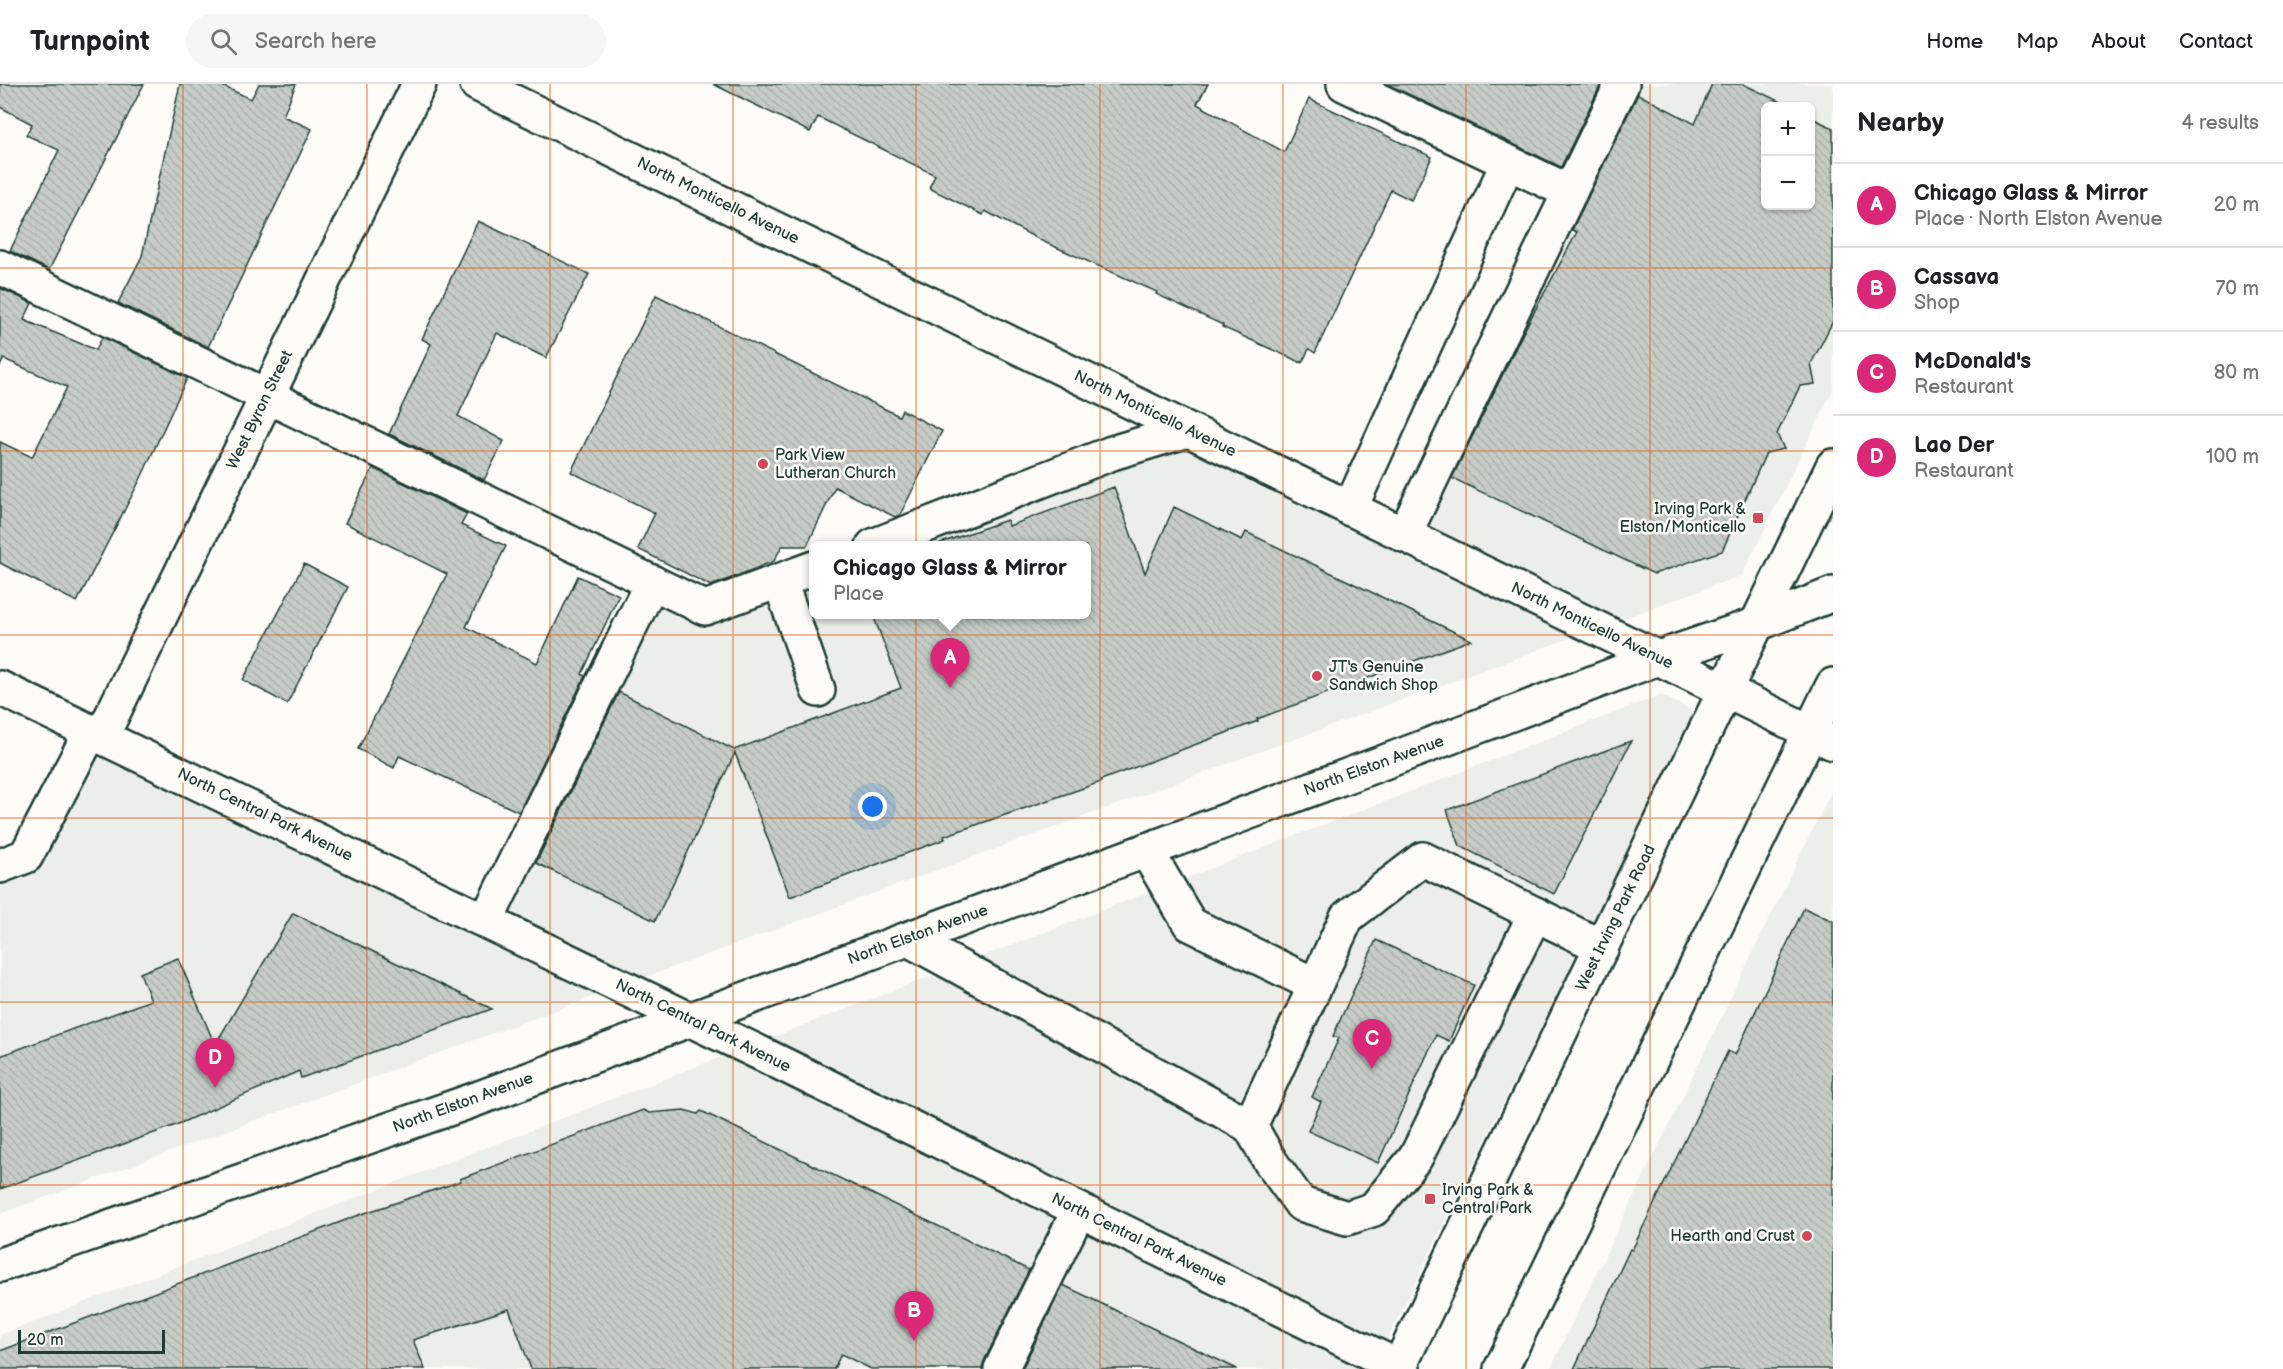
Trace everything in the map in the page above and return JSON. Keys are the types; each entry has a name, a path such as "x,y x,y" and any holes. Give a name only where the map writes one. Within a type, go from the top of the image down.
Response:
{"street":[{"name":"West Byron Street","path":"0,866 26,856 96,734 267,396 419,84"},
{"name":"North Monticello Avenue","path":"477,84 1822,738"},
{"path":"1344,84 1570,192"},
{"path":"1404,535 1622,84"},
{"path":"1350,509 1508,162"},
{"path":"0,267 705,608 809,570"},
{"path":"886,541 1112,453 1188,430"},
{"name":"West Irving Park Road","path":"1400,1368 1833,466"},
{"path":"780,581 818,690"},
{"path":"486,921 652,582"},
{"name":"North Elston Avenue","path":"0,1265 471,1101 1833,594"},
{"path":"1501,1369 1822,738 1833,685"},
{"name":"North Central Park Avenue","path":"0,688 689,1019 1400,1368"},
{"path":"1146,850 1191,924 1315,986"},
{"path":"1250,1126 1347,917 1423,859 1602,947"},
{"path":"908,939 1250,1126 1270,1161 1301,1204 1347,1218 1374,1209 1416,1157 1535,914"},
{"path":"1001,1369 1080,1210"}],"shaded area":[{"path":"1625,84 1833,84 1833,390 1742,575 0,1214 0,875 96,737 488,932 656,592 709,613 809,576 809,619 1091,619 1091,541 901,541 1189,434 1409,537"},
{"path":"1661,695 1695,712 1373,1369 0,1369 0,1335"},
{"path":"1833,788 1833,1369 1550,1369"}],"building":[{"path":"0,84 144,84 49,270 10,251 59,150 26,135 32,124 0,107"},
{"path":"180,84 218,84 251,99 259,84 296,84 283,116 312,129 208,347 118,303 142,256"},
{"path":"713,84 1208,84 1197,104 1284,152 1309,99 1432,157 1411,200 1391,190 1315,353 1309,349 1302,363 1222,327 1223,325 1156,294 1157,292 1042,241 985,211 983,215 929,188 935,175 818,117 810,132"},
{"path":"1387,84 1601,84 1561,167"},
{"path":"1712,84 1743,84 1781,102 1761,102 1761,210 1815,210 1815,119 1833,128 1833,321 1811,364 1815,384 1800,386 1777,434 1784,449 1766,453 1722,551 1654,574 1452,478 1524,331 1577,232 1572,230 1638,94 1695,124"},
{"path":"478,221 589,274 546,358 497,333 458,416 504,441 484,480 389,434 431,344 422,339"},
{"path":"0,288 32,303 24,320 96,350 102,337 187,378 142,476 77,602 0,563 0,442 32,457 67,387 4,359 0,366"},
{"path":"656,295 899,416 902,410 942,431 900,515 895,517 835,487 807,546 782,546 774,561 711,586 638,549 655,513 571,472"},
{"path":"373,468 467,514 461,525 506,546 466,627 537,663 578,576 619,595 582,674 585,676 519,812 399,756 394,768 358,749 447,574 345,523"},
{"path":"1114,487 1145,573 1174,507 1242,540 1246,532 1471,640 1257,719 1258,721 1101,780 1101,782 944,836 945,839 790,897 735,753 655,921 536,863 619,692 734,750 901,688 875,619 1091,619 1091,541 946,541 1007,520 1009,526"},
{"path":"304,564 348,587 287,704 243,680"},
{"path":"1631,741 1554,894 1460,846 1447,810"},
{"path":"1804,908 1833,921 1833,1369 1574,1369 1630,1249 1632,1250 1728,1051 1735,1055"},
{"path":"293,913 492,1009 301,1078 299,1071 176,1125 0,1189 0,1056 151,1000 140,973 178,958 215,1045"},
{"path":"1376,940 1474,985 1449,1041 1436,1035 1378,1163 1308,1131 1321,1102 1312,1097 1339,1038 1333,1036"},
{"path":"643,1110 649,1113 684,1110 698,1114 701,1111 1029,1270 982,1369 871,1369 841,1354 834,1369 531,1369 509,1309 413,1340 425,1369 0,1369 0,1351 359,1215 461,1181 460,1179"},
{"path":"1063,1285 1237,1369 1022,1369"}],"place":[{"name":"Park View Lutheran Church","path":"763,464"},
{"name":"Irving Park & Elston/Monticello","path":"1758,518"},
{"name":"JT's Genuine Sandwich Shop","path":"1317,676"},
{"name":"Chicago Glass & Mirror","path":"950,688"},
{"name":"McDonald's","path":"1372,1069"},
{"name":"Lao Der","path":"215,1088"},
{"name":"Irving Park & Central Park","path":"1430,1199"},
{"name":"Hearth and Crust","path":"1807,1236"},
{"name":"Cassava","path":"914,1341"}]}
